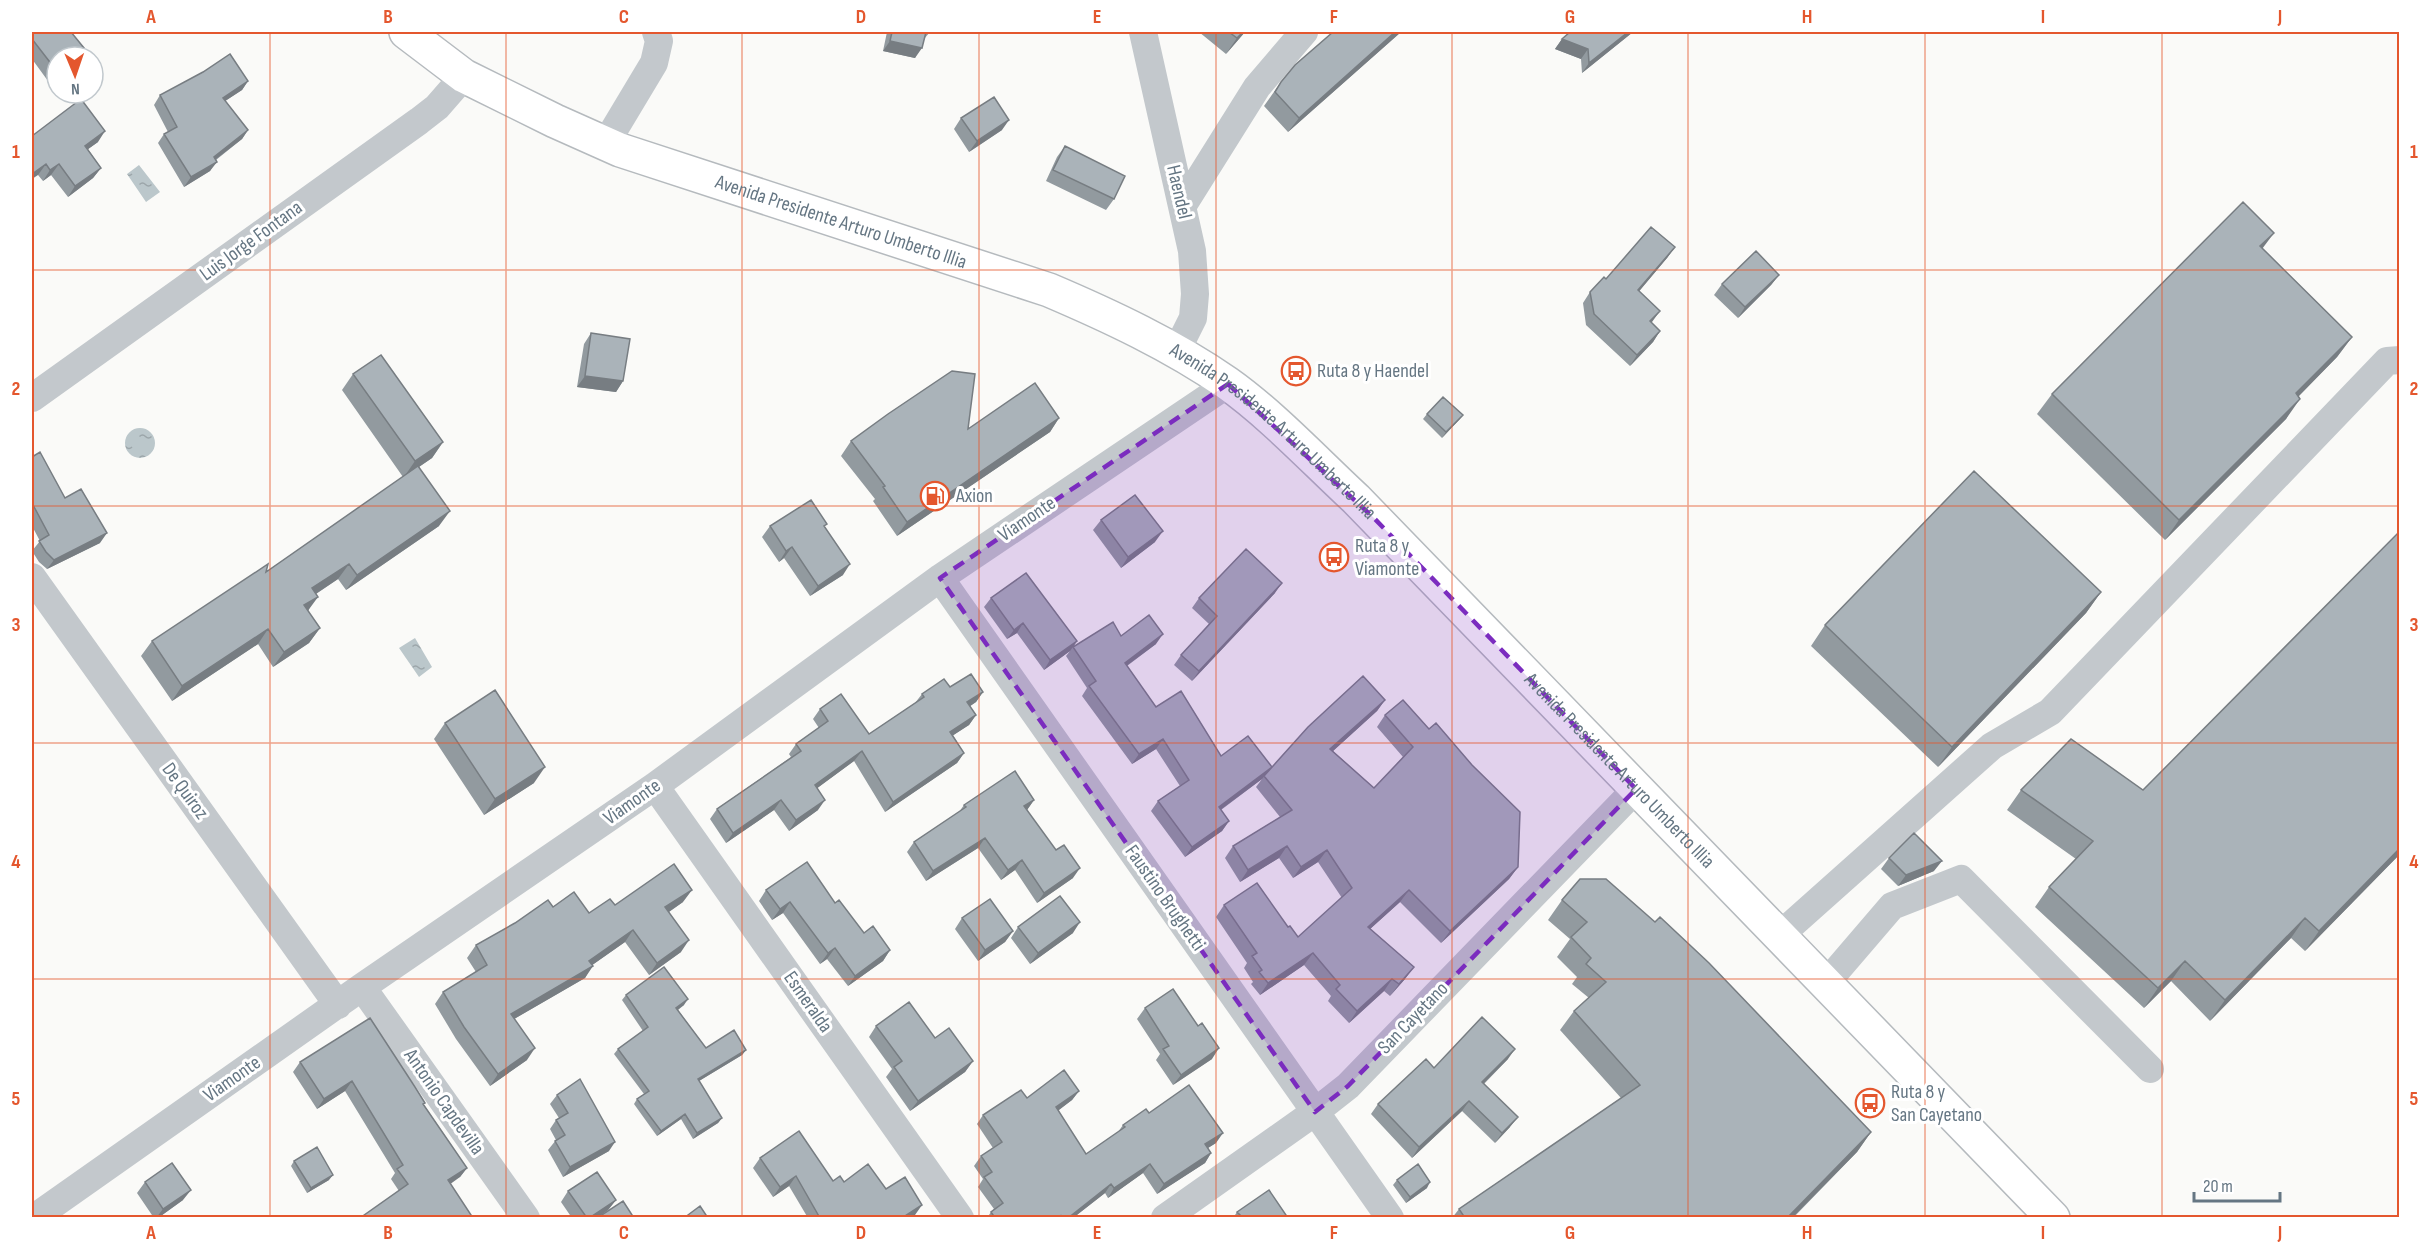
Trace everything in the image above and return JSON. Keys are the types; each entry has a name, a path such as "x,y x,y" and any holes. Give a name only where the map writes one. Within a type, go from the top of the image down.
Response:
{"main road":[{"name":"Avenida Presidente Arturo Umberto Illia","path":"406,32 464,76 620,150 1049,290 1106,314 1176,352 1228,384 1260,410 1356,499 2053,1218"}],"street":[{"path":"606,143 654,63 659,40 656,32"},
{"name":"Haendel","path":"1143,32 1192,251 1195,294 1193,318 1176,352"},
{"path":"1183,205 1257,87 1304,32"},
{"name":"Luis Jorge Fontana","path":"32,398 419,121 437,107 464,76"},
{"path":"1780,935 1992,746 2050,712 2387,361 2400,360"},
{"name":"Viamonte","path":"34,1218 362,987 655,786 940,578 1228,384"},
{"name":"De Quiroz","path":"32,577 339,1005"},
{"name":"Faustino Brughetti","path":"940,578 1390,1218"},
{"name":"Esmeralda","path":"655,786 960,1218"},
{"name":"San Cayetano","path":"1165,1218 1348,1086 1636,789"},
{"path":"1826,983 1892,906 1961,879 2150,1069"},
{"name":"Antonio Capdevilla","path":"362,987 526,1218"}],"highlighted area":[{"path":"1228,384 1374,518 1636,789 1348,1086 1315,1112 940,578"}],"water":[{"path":"139,165 160,192 146,202 127,174"},
{"path":"140,428 151,432 155,443 151,454 140,458 129,454 125,443 129,432"},
{"path":"415,638 432,667 419,677 399,648"}],"building":[{"path":"32,32 71,32 82,45 45,45 45,56 32,39"},
{"path":"892,32 926,32 922,48 890,41"},
{"path":"1229,32 1243,32 1237,38"},
{"path":"1333,32 1395,32 1299,118 1275,92 1295,65"},
{"path":"1570,32 1628,32 1589,63 1588,49 1562,39"},
{"path":"230,54 248,81 223,98 248,130 214,157 217,162 191,177 164,134 177,127 160,95 203,72"},
{"path":"994,97 1009,120 977,141 961,118"},
{"path":"73,105 86,105 105,131 85,146 101,168 75,186 59,164 50,170 46,164 32,174 32,136"},
{"path":"1065,146 1125,176 1114,199 1053,170"},
{"path":"2243,202 2274,233 2260,246 2352,337 2296,393 2300,399 2179,520 2052,394"},
{"path":"1651,227 1675,247 1638,290 1660,311 1650,321 1660,331 1637,355 1594,314 1590,292 1604,277 1606,279"},
{"path":"1756,251 1779,275 1745,307 1722,284"},
{"path":"591,333 630,339 623,381 585,376"},
{"path":"381,355 443,442 415,461 353,374"},
{"path":"952,371 975,374 968,429 1035,383 1059,418 907,522 883,487 885,486 851,441"},
{"path":"1443,397 1463,415 1446,432 1427,414"},
{"path":"40,452 65,498 81,489 107,533 54,560 39,541 49,535 32,503 32,457"},
{"path":"418,466 450,511 357,575 349,564 312,588 318,597 304,605 320,628 284,652 268,629 182,686 152,641 268,564 266,572"},
{"path":"1974,471 2101,592 1952,747 1825,625"},
{"path":"1135,495 1163,531 1128,557 1101,520"},
{"path":"811,500 827,524 824,526 850,564 818,586 792,547 786,551 770,526"},
{"path":"2400,531 2400,848 2319,931 2305,918 2225,1000 2185,961 2158,988 2049,887 2093,841 2021,790 2071,739 2143,790"},
{"path":"1246,549 1282,583 1199,671 1181,655 1217,616 1199,598"},
{"path":"1026,573 1077,641 1050,660 1023,623 1014,630 991,598"},
{"path":"1149,615 1163,634 1125,663 1156,707 1181,691 1221,756 1248,736 1272,767 1219,807 1229,821 1192,847 1158,801 1189,780 1163,739 1139,754 1089,686 1096,681 1073,647 1113,622 1121,636"},
{"path":"971,674 983,692 967,702 976,715 950,732 964,753 893,802 862,751 815,785 825,800 796,820 781,800 733,833 717,809 801,751 796,744 828,721 820,709 841,694 869,734 924,697 922,694 944,679 950,687"},
{"path":"1363,676 1385,700 1330,749 1374,788 1413,747 1385,715 1403,700 1429,729 1436,723 1472,765 1520,812 1518,867 1450,931 1409,890 1368,927 1414,967 1399,984 1392,979 1357,1011 1336,989 1340,985 1313,953 1268,983 1259,972 1262,970 1252,956 1257,953 1224,905 1257,883 1288,927 1290,926 1298,937 1352,888 1327,850 1301,867 1287,846 1248,870 1233,846 1292,810 1264,776 1308,727"},
{"path":"495,690 545,767 495,799 445,723"},
{"path":"1015,771 1034,800 1024,806 1056,850 1064,845 1080,868 1044,893 1022,860 1008,870 985,838 933,871 914,842"},
{"path":"1914,833 1942,861 1906,875 1889,858"},
{"path":"807,862 835,903 839,900 864,933 873,926 890,950 855,976 835,948 828,953 790,902 780,909 766,890"},
{"path":"674,864 692,890 665,907 689,940 657,963 633,930 589,961 593,966 511,1014 535,1048 498,1074 464,1027 443,992 487,965 476,945 515,923 548,900 553,907 574,892 589,913 610,899 615,905"},
{"path":"1580,879 1606,879 1655,922 1660,917 1709,963 1871,1132 1787,1218 1465,1218 1459,1209 1640,1085 1574,1011 1606,982 1586,964 1591,958 1571,937 1587,922 1562,900"},
{"path":"1060,896 1080,922 1038,953 1018,927"},
{"path":"990,899 1013,931 985,950 962,918"},
{"path":"664,967 688,999 676,1008 706,1048 734,1030 746,1050 698,1079 722,1118 697,1133 685,1114 661,1131 637,1099 649,1091 618,1049 648,1027 626,995"},
{"path":"1173,989 1198,1026 1202,1023 1219,1048 1181,1075 1163,1049 1169,1046 1145,1008"},
{"path":"909,1002 935,1038 949,1028 973,1061 918,1101 894,1067 902,1061 876,1026"},
{"path":"1482,1017 1515,1049 1482,1082 1518,1117 1502,1133 1469,1101 1419,1147 1378,1104 1426,1059 1434,1068"},
{"path":"370,1018 425,1103 423,1104 467,1168 448,1180 473,1218 360,1218 408,1184 397,1169 403,1165 352,1081 324,1099 300,1062"},
{"path":"1064,1070 1079,1091 1056,1107 1086,1154 1125,1127 1123,1125 1146,1109 1149,1113 1189,1085 1223,1133 1205,1144 1211,1153 1164,1184 1150,1164 1114,1188 1111,1184 1068,1218 1061,1216 1060,1218 995,1218 991,1212 1003,1203 984,1177 992,1172 981,1156 1002,1142 983,1115 1021,1090 1027,1098"},
{"path":"580,1079 615,1142 570,1167 555,1141 565,1135 556,1120 568,1113 557,1095"},
{"path":"799,1131 833,1181 840,1176 844,1182 868,1164 886,1189 905,1177 922,1205 902,1218 820,1218 796,1176 780,1187 760,1158"},
{"path":"317,1147 333,1175 311,1188 294,1161"},
{"path":"172,1163 191,1190 163,1209 145,1182"},
{"path":"1418,1164 1430,1182 1410,1197 1397,1180"},
{"path":"597,1172 616,1200 587,1218 568,1191"},
{"path":"1269,1190 1288,1218 1236,1218 1240,1215 1237,1212"},
{"path":"623,1201 634,1218 602,1218 600,1216"},
{"path":"700,1206 708,1218 684,1218"}],"place":[{"name":"Ruta 8 y Haendel","path":"1296,371"},
{"name":"Axion","path":"935,496"},
{"name":"Ruta 8 y Viamonte","path":"1334,557"},
{"name":"Ruta 8 y San Cayetano","path":"1870,1103"}]}
